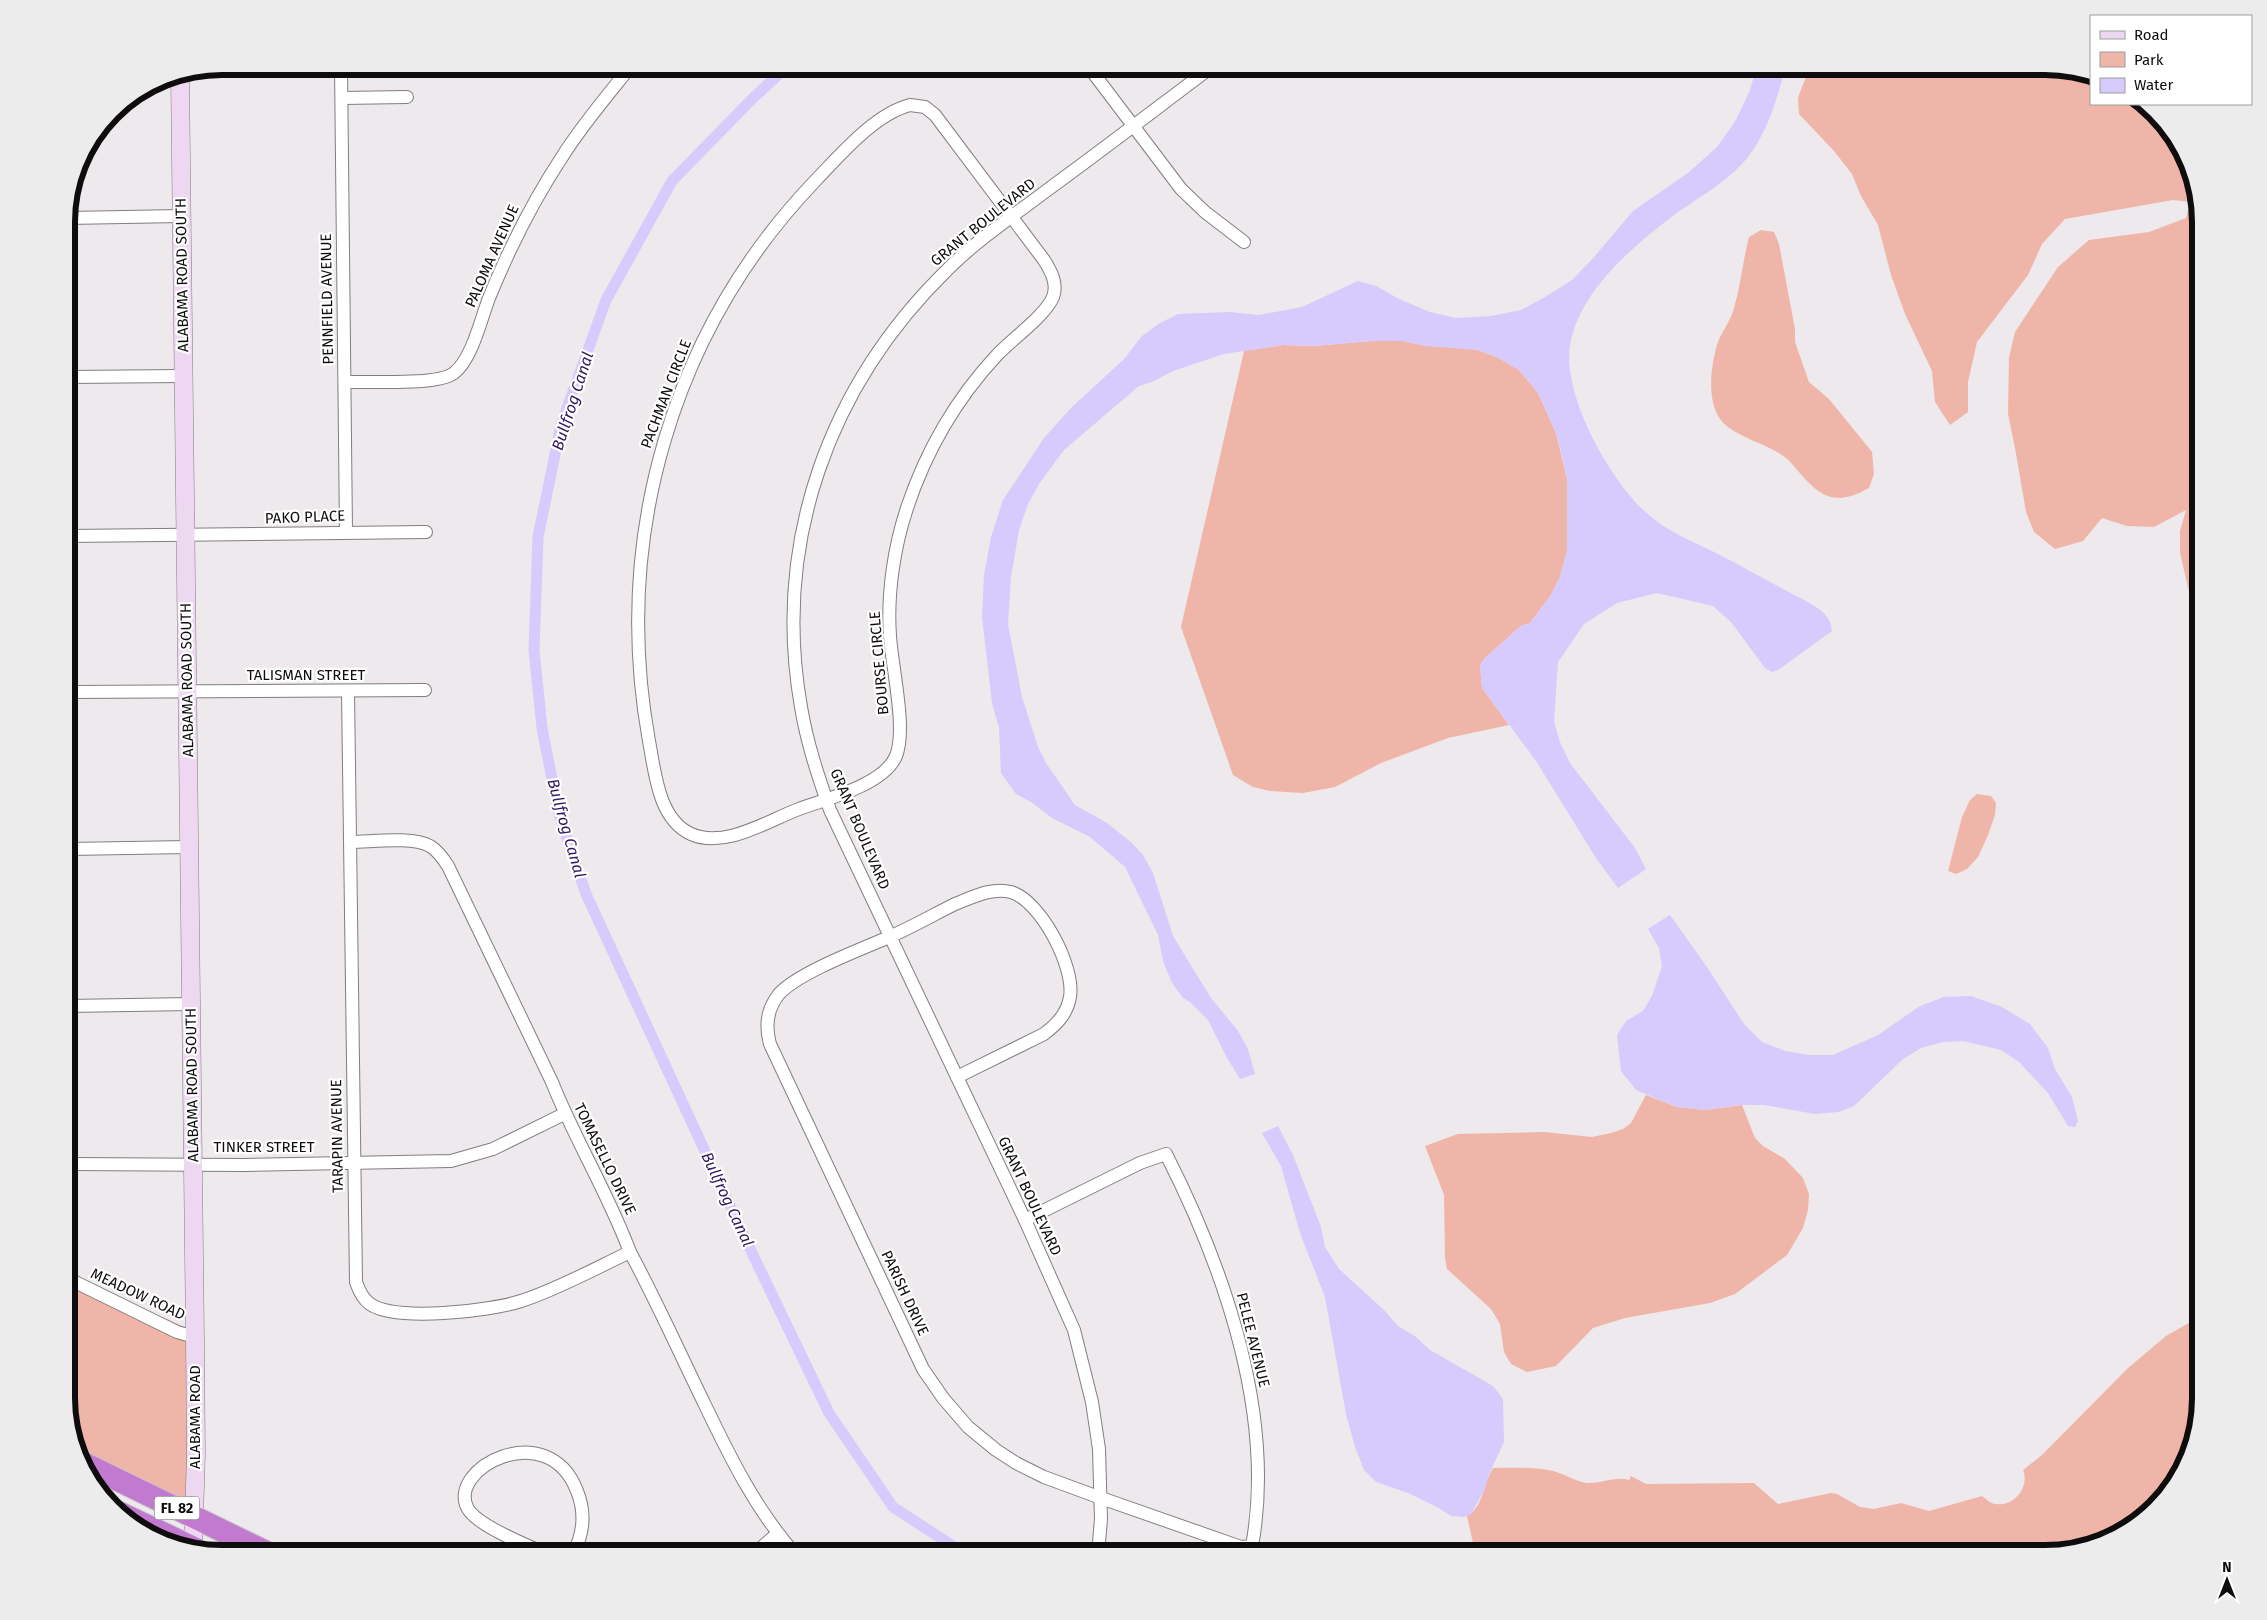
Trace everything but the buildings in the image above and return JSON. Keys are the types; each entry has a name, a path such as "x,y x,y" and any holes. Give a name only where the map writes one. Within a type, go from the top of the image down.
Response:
{"highway":[{"name":"FL 82","path":"93,1468 252,1545"}],"street":[{"name":"PENNFIELD AVENUE","path":"341,75 346,382 346,532"},
{"name":"PALOMA AVENUE","path":"346,382 432,380 454,373 468,355 489,298 535,201 572,141 623,75"},
{"path":"1095,75 1181,189 1205,212 1244,242"},
{"name":"GRANT BOULEVARD","path":"1098,1545 1101,1498 1099,1449 1087,1377 1074,1330 1025,1220 826,799 810,750 801,707 793,632 794,592 800,540 816,479 842,411 866,367 898,323 949,267 1012,216 1201,75"},
{"name":"ALABAMA ROAD SOUTH","path":"180,82 194,1285"},
{"path":"342,98 406,97"},
{"name":"PACHMAN CIRCLE","path":"826,799 741,832 710,839 684,830 673,820 665,807 655,772 642,700 638,621 640,567 645,523 666,434 694,359 728,294 752,257 791,206 834,161 864,133 898,108 910,105 925,107 935,115 1012,216"},
{"path":"75,218 181,216"},
{"name":"BOURSE CIRCLE","path":"826,799 872,780 892,763 898,753 900,723 889,631 890,597 900,529 917,478 953,409 972,384 1011,340 1046,310 1054,296 1055,284 1052,272 1012,216"},
{"path":"75,377 183,376"},
{"name":"PAKO PLACE","path":"75,536 426,532"},
{"name":"TALISMAN STREET","path":"75,692 425,690"},
{"name":"TARAPIN AVENUE","path":"348,691 356,1282 361,1294 368,1304 380,1310 408,1313 440,1313 482,1309 521,1301 630,1252"},
{"name":"TOMASELLO DRIVE","path":"351,842 413,842 428,845 440,854 448,866 552,1082 564,1114 609,1202 630,1252 734,1463 777,1534 787,1545"},
{"path":"75,849 189,848"},
{"path":"890,937 955,904 979,894 995,891 1010,892 1032,904 1042,915 1052,935 1068,973 1070,984 1070,996 1065,1011 1056,1025 1020,1047 957,1077"},
{"name":"PARISH DRIVE","path":"890,937 804,976 781,992 773,1003 767,1020 767,1032 770,1044 923,1369 943,1398 968,1426 1010,1458 1044,1477 1235,1545"},
{"path":"75,1006 191,1004"},
{"name":"TINKER STREET","path":"75,1164 435,1162 466,1158 493,1148 564,1114"},
{"name":"PELEE AVENUE","path":"1025,1220 1132,1168 1166,1154 1196,1217 1216,1266 1238,1335 1250,1396 1257,1461 1258,1518 1252,1545"},
{"name":"MEADOW ROAD","path":"75,1282 177,1332 195,1337"},
{"name":"ALABAMA ROAD","path":"194,1285 194,1542"},
{"path":"528,1545 478,1521 467,1508 465,1494 468,1482 476,1472 487,1464 514,1454 532,1452 556,1461 574,1483 583,1509 583,1524 577,1545"},
{"path":"764,1545 777,1534"}],"green space":[{"path":"1807,75 2064,76 2090,82 2090,105 2134,105 2156,125 2177,157 2187,184 2191,203 2192,604 2180,553 2180,531 2186,510 2154,527 2127,526 2102,518 2083,541 2055,549 2034,532 2026,512 2008,414 2009,357 2015,332 2058,267 2089,240 2149,232 2186,218 2190,202 2173,200 2065,219 2042,244 2028,275 1977,342 1968,382 1968,412 1950,425 1935,402 1932,371 1905,314 1891,275 1878,225 1861,196 1852,174 1834,151 1799,114 1798,98"},
{"path":"1761,230 1774,232 1779,244 1795,329 1795,342 1809,382 1829,399 1872,452 1874,474 1869,488 1856,494 1835,498 1818,491 1779,453 1744,437 1728,427 1716,411 1711,389 1711,377 1717,345 1734,308 1749,237"},
{"path":"1372,341 1403,341 1426,346 1477,350 1497,357 1519,370 1538,393 1556,433 1567,479 1567,551 1560,577 1551,595 1530,623 1521,626 1486,657 1480,665 1482,688 1509,725 1448,738 1381,763 1335,787 1303,793 1270,791 1253,787 1233,775 1181,627 1244,351 1283,345 1313,346"},
{"path":"1977,794 1991,796 1996,803 1995,815 1978,857 1967,869 1956,874 1948,871 1962,817 1970,800"},
{"path":"1646,1095 1677,1107 1705,1110 1742,1105 1755,1138 1763,1146 1785,1159 1803,1178 1809,1194 1808,1210 1803,1228 1787,1255 1735,1294 1710,1303 1625,1318 1593,1328 1556,1366 1527,1372 1511,1364 1504,1352 1500,1324 1491,1309 1447,1269 1445,1258 1444,1195 1425,1146 1458,1134 1544,1132 1592,1137 1611,1133 1623,1129 1631,1123"},
{"path":"75,1279 189,1329 189,1507 88,1458 86,1454 78,1427 75,1408"},
{"path":"2192,1321 2191,1417 2177,1463 2156,1495 2142,1509 2110,1530 2083,1540 2045,1545 1473,1545 1467,1516 1477,1507 1493,1468 1528,1468 1554,1471 1577,1481 1587,1483 1619,1479 1629,1480 1631,1476 1646,1484 1754,1483 1778,1504 1831,1493 1837,1494 1860,1507 1874,1509 1901,1503 1929,1511 1982,1496 1994,1504 2003,1504 2014,1499 2022,1489 2025,1476 2023,1470 2042,1455 2128,1368 2166,1336"}],"water":[{"path":"1754,75 1783,75 1770,118 1761,137 1746,159 1725,180 1653,232 1617,264 1594,291 1582,311 1573,333 1570,345 1570,366 1581,413 1592,437 1605,461 1634,501 1656,521 1672,531 1808,602 1827,617 1832,631 1778,670 1772,672 1765,668 1731,622 1713,606 1657,593 1617,603 1584,624 1558,662 1554,722 1560,742 1570,763 1635,848 1646,869 1618,888 1596,858 1536,761 1482,688 1480,665 1486,657 1521,626 1530,623 1551,595 1560,577 1567,551 1567,479 1556,433 1538,393 1519,370 1497,357 1477,350 1426,346 1403,341 1372,341 1313,346 1283,345 1224,354 1173,371 1139,386 1064,450 1039,484 1028,504 1019,530 1011,577 1008,624 1022,697 1038,747 1046,763 1075,805 1107,823 1132,843 1143,855 1153,873 1173,936 1211,998 1238,1031 1248,1049 1255,1074 1240,1079 1208,1020 1190,1002 1183,998 1172,983 1163,961 1158,935 1125,867 1090,837 1052,818 1031,802 1016,794 1001,773 999,728 992,703 982,617 984,575 991,537 1003,500 1044,438 1071,408 1124,359 1142,336 1160,323 1178,314 1230,312 1259,315 1302,307 1358,281 1376,286 1399,299 1430,312 1456,318 1491,316 1521,310 1545,297 1572,280 1633,211 1688,173 1717,147 1736,120 1750,90"},
{"path":"1670,915 1744,1024 1762,1042 1785,1051 1809,1055 1833,1055 1878,1035 1920,1006 1944,997 1971,996 2002,1007 2030,1024 2048,1048 2055,1069 2072,1097 2078,1121 2075,1127 2068,1126 2048,1093 2019,1062 2001,1050 1963,1041 1943,1042 1921,1048 1903,1059 1854,1106 1839,1112 1815,1114 1764,1105 1740,1105 1705,1110 1677,1107 1636,1090 1621,1071 1617,1035 1626,1021 1643,1011 1652,996 1662,966 1659,948 1648,929"},
{"path":"1278,1126 1293,1155 1321,1227 1325,1247 1339,1269 1384,1310 1398,1326 1416,1337 1430,1350 1493,1386 1503,1399 1504,1442 1490,1472 1484,1491 1471,1514 1464,1517 1451,1516 1408,1493 1376,1482 1364,1470 1355,1447 1346,1414 1325,1297 1300,1233 1281,1166 1262,1133"}],"waterway":[{"name":"Bullfrog Canal","path":"778,75 672,181 606,300 561,425 538,537 534,650 542,728 559,814 586,894 753,1255 829,1413 893,1507 951,1545"}]}
